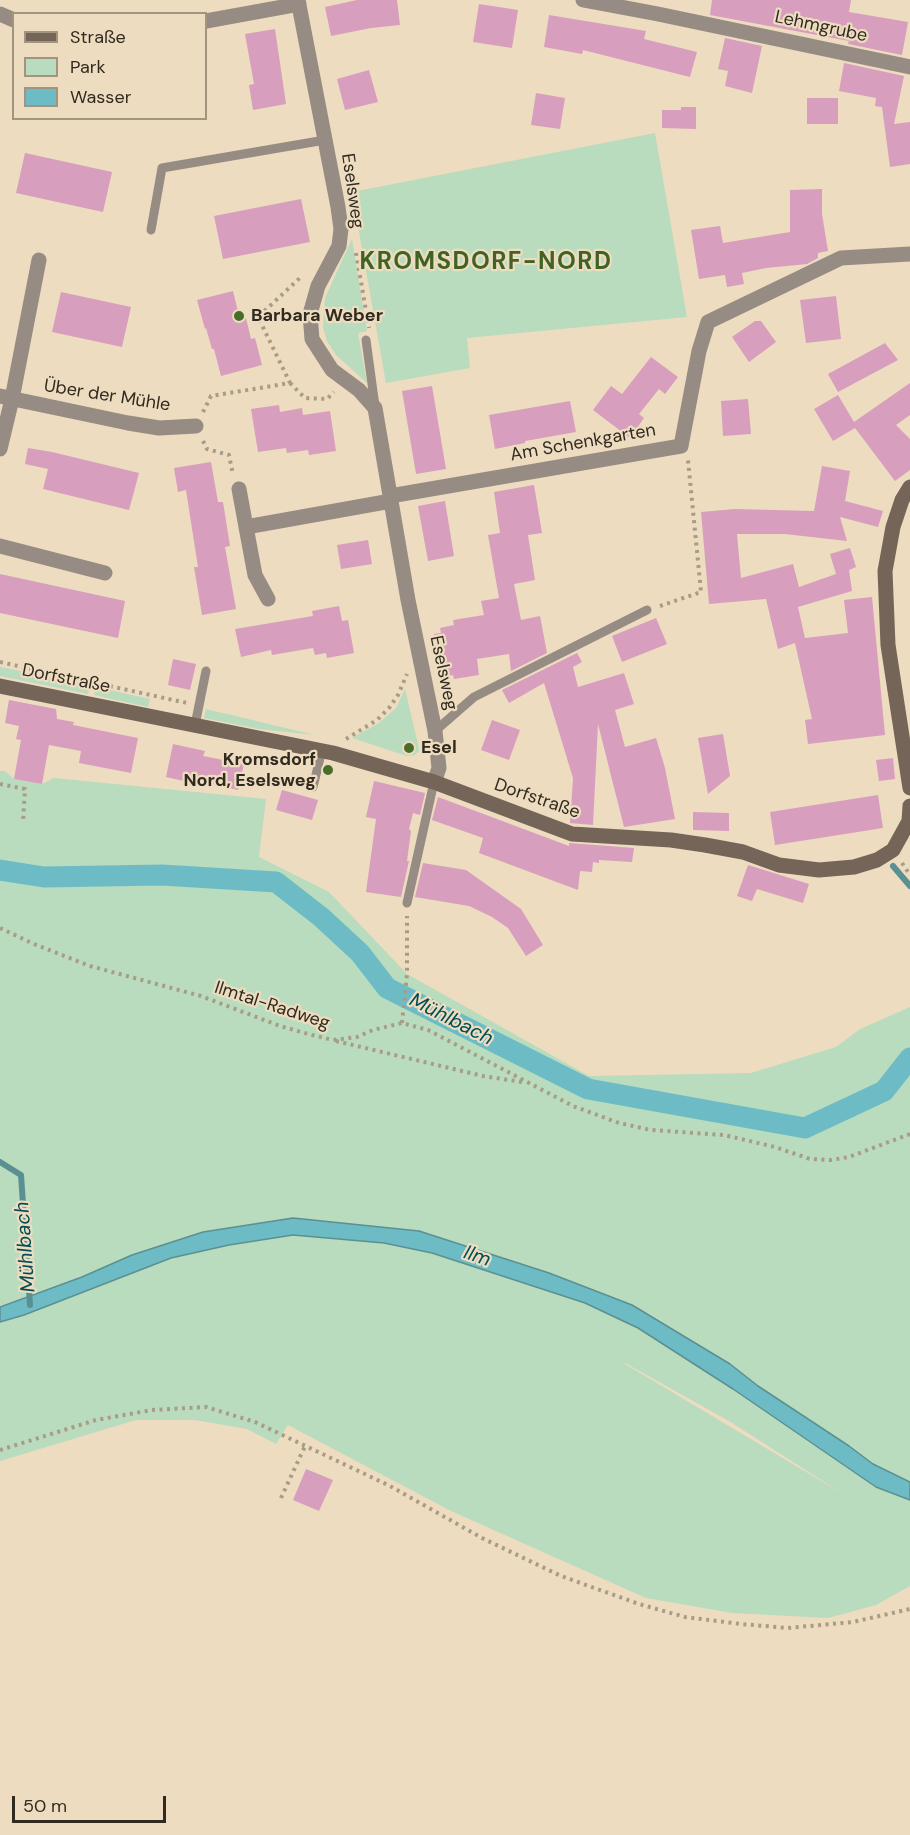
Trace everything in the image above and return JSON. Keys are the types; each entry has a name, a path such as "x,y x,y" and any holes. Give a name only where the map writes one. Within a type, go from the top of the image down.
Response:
{"street":[{"name":"Lehmgrube","path":"582,0 670,16 910,67"},
{"path":"207,21 298,2"},
{"name":"Eselsweg","path":"298,2 341,229 339,246 318,285 310,314 312,339 332,370 359,390 375,408 418,654 435,731 439,768 434,782"},
{"name":"Am Schenkgarten","path":"391,498 681,446 699,351 708,322 841,258 910,254"},
{"path":"0,449 6,398 39,260"},
{"name":"Über der Mühle","path":"6,398 159,428 196,426"},
{"path":"910,487 902,500 893,527 885,571 888,645 910,788"},
{"path":"239,489 255,575 268,600"},
{"path":"246,527 391,498"},
{"path":"0,546 105,573"},
{"name":"Dorfstraße","path":"0,688 322,750 434,782 572,834 705,844 743,852 780,865 819,870 854,867 877,860 893,850 909,821 910,806"}],"lane":[{"path":"151,230 162,168 325,140"},
{"path":"366,340 375,408"},
{"path":"435,731 474,697 648,610"},
{"path":"195,725 206,671"},
{"path":"313,787 322,750"},
{"path":"407,903 434,782"}],"path":[{"path":"341,229 353,238 370,333 366,340"},
{"path":"305,274 258,317 290,383 305,398 327,399 335,391"},
{"path":"239,489 233,480 229,455 207,449 196,426 211,396 290,383"},
{"path":"648,610 701,592 689,462 681,446"},
{"path":"345,739 376,720 389,708 398,695 407,674"},
{"path":"0,784 25,789 23,822"},
{"path":"402,1023 407,974 407,903"},
{"name":"Ilmtal-Radweg","path":"0,928 34,945 90,966 201,996 280,1026 333,1040 357,1037 373,1030 402,1023 428,1030 573,1107 619,1123 651,1130 724,1136 775,1147 810,1158 831,1160 849,1158 910,1134"},
{"path":"333,1040 483,1077 527,1082"},
{"path":"0,1450 96,1420 152,1410 206,1407 255,1422 390,1486 482,1538 561,1576 639,1604 685,1617 788,1628 853,1622 910,1609"},
{"path":"282,1498 305,1446"}],"green space":[{"path":"655,133 687,317 467,338 470,368 386,383 352,192"},
{"path":"352,239 367,331 358,333 367,383 336,355 327,341 323,327 325,298"},
{"path":"0,667 90,685 88,694 0,676"},
{"path":"96,687 150,699 148,707 94,695"},
{"path":"405,689 418,744 419,751 415,755 407,756 352,738 379,723 396,708"},
{"path":"206,709 315,735 259,729 204,718"},
{"path":"0,771 5,771 14,779 42,784 54,778 266,799 259,857 329,892 407,974 589,1076 751,1073 836,1047 860,1029 910,1007 910,1586 876,1605 828,1618 732,1613 646,1598 451,1511 288,1425 276,1444 247,1429 195,1420 136,1420 0,1461","holes":["625,1363 729,1421 843,1494"]}],"water":[{"name":"Ilm","path":"293,1218 419,1231 549,1273 632,1305 730,1364 758,1386 873,1464 910,1482 910,1500 876,1487 733,1389 638,1328 585,1303 432,1253 384,1243 293,1235 229,1245 171,1258 24,1315 0,1322 0,1307 82,1277 132,1255 203,1232"}],"building":[{"path":"357,0 397,0 400,25 331,36 325,7"},
{"path":"712,0 851,0 849,12 908,22 902,55 848,44 849,41 710,15"},
{"path":"479,4 518,10 512,48 473,42"},
{"path":"549,15 646,31 644,39 697,52 690,77 583,50 582,54 544,47"},
{"path":"275,29 286,104 253,110 249,85 254,84 245,34"},
{"path":"725,38 762,46 752,93 725,86 728,71 718,69"},
{"path":"844,63 904,76 894,124 910,122 910,164 890,167 882,107 875,106 876,98 839,91"},
{"path":"369,70 378,102 345,110 337,79"},
{"path":"536,93 565,98 560,129 531,125"},
{"path":"807,98 838,98 838,124 807,124"},
{"path":"681,107 696,107 696,129 662,128 662,110 681,110"},
{"path":"25,153 112,172 103,212 16,193"},
{"path":"822,189 822,214 828,251 818,253 818,258 807,264 742,273 744,284 727,287 725,275 699,279 691,230 720,226 723,243 790,232 790,190"},
{"path":"301,199 310,242 223,259 214,216"},
{"path":"233,291 240,320 246,318 251,339 255,338 262,365 221,376 197,300"},
{"path":"61,292 131,307 122,347 52,332"},
{"path":"836,296 841,339 806,343 800,300"},
{"path":"755,321 761,321 776,342 749,362 732,337"},
{"path":"885,343 898,360 838,392 828,374"},
{"path":"651,357 678,377 665,394 659,389 639,414 644,418 630,438 593,410 611,386 622,394"},
{"path":"910,383 910,415 896,425 910,439 910,470 895,481 855,428 833,441 814,409 838,395 854,422"},
{"path":"432,386 446,469 416,474 402,391"},
{"path":"748,399 751,434 723,436 721,401"},
{"path":"570,401 576,432 495,449 489,415"},
{"path":"279,405 280,412 302,408 303,415 330,411 336,451 309,455 308,450 287,453 286,448 258,452 251,409"},
{"path":"28,448 139,473 129,510 43,489 48,469 25,464"},
{"path":"211,462 218,502 223,502 230,546 225,547 236,609 202,615 194,567 198,567 186,490 178,492 174,468"},
{"path":"822,466 850,471 845,501 883,511 878,527 840,517 847,541 785,534 737,534 741,578 793,564 799,587 836,574 830,554 850,548 856,567 849,570 852,591 798,607 805,638 848,633 844,600 872,597 885,735 808,744 805,720 812,719 795,643 778,649 766,599 709,604 701,512 735,509 814,511"},
{"path":"534,485 542,533 528,535 535,580 514,584 521,620 540,616 547,653 511,671 509,654 477,659 479,675 454,679 453,675 440,677 434,634 441,633 440,628 454,625 453,620 484,615 481,601 499,598 488,535 500,533 494,492"},
{"path":"445,501 454,556 428,561 418,506"},
{"path":"368,540 372,564 341,569 337,545"},
{"path":"0,574 125,601 118,638 0,613"},
{"path":"339,606 342,621 348,620 354,653 327,658 326,653 315,655 313,648 272,655 271,650 241,657 235,629 313,616 312,611"},
{"path":"656,618 667,644 622,662 612,636"},
{"path":"577,653 582,662 573,667 578,687 624,673 634,704 615,710 625,747 656,738 665,768 675,819 624,827 598,724 593,825 570,823 573,778 544,683 509,703 502,690"},
{"path":"173,659 196,664 190,690 168,685"},
{"path":"9,700 56,709 57,719 74,722 73,725 138,738 131,773 79,763 81,751 49,745 42,784 14,779 21,740 16,739 19,726 5,723"},
{"path":"492,720 520,730 509,760 481,750"},
{"path":"723,734 730,776 708,794 698,738"},
{"path":"173,744 205,751 203,756 244,764 238,790 166,777"},
{"path":"893,758 895,779 879,781 876,760"},
{"path":"374,781 425,793 420,815 413,813 409,829 411,831 407,861 409,861 401,897 366,892 376,819 366,817"},
{"path":"282,790 318,800 312,820 276,810"},
{"path":"878,795 883,828 775,845 770,812"},
{"path":"438,797 569,846 569,843 634,848 632,862 599,860 599,863 593,862 592,872 580,871 578,890 479,853 483,838 432,820"},
{"path":"693,812 729,813 729,831 693,830"},
{"path":"423,863 466,870 521,909 543,945 526,956 508,928 492,917 469,906 415,897"},
{"path":"748,865 809,884 803,903 757,889 752,901 737,896"},
{"path":"306,1469 333,1480 319,1511 293,1500"}],"waterway":[{"path":"893,866 910,886"},
{"name":"Mühlbach","path":"0,870 44,877 162,875 276,882 321,917 360,953 387,988 588,1089 805,1128 884,1091 910,1058"},
{"name":"Mühlbach","path":"0,1162 21,1175 30,1305"}],"place":[{"name":"Barbara Weber","path":"239,316"},
{"name":"Esel","path":"409,748"},
{"name":"Kromsdorf Nord, Eselsweg","path":"328,770"}],"district":[{"name":"KROMSDORF-NORD","path":"486,263"}]}
